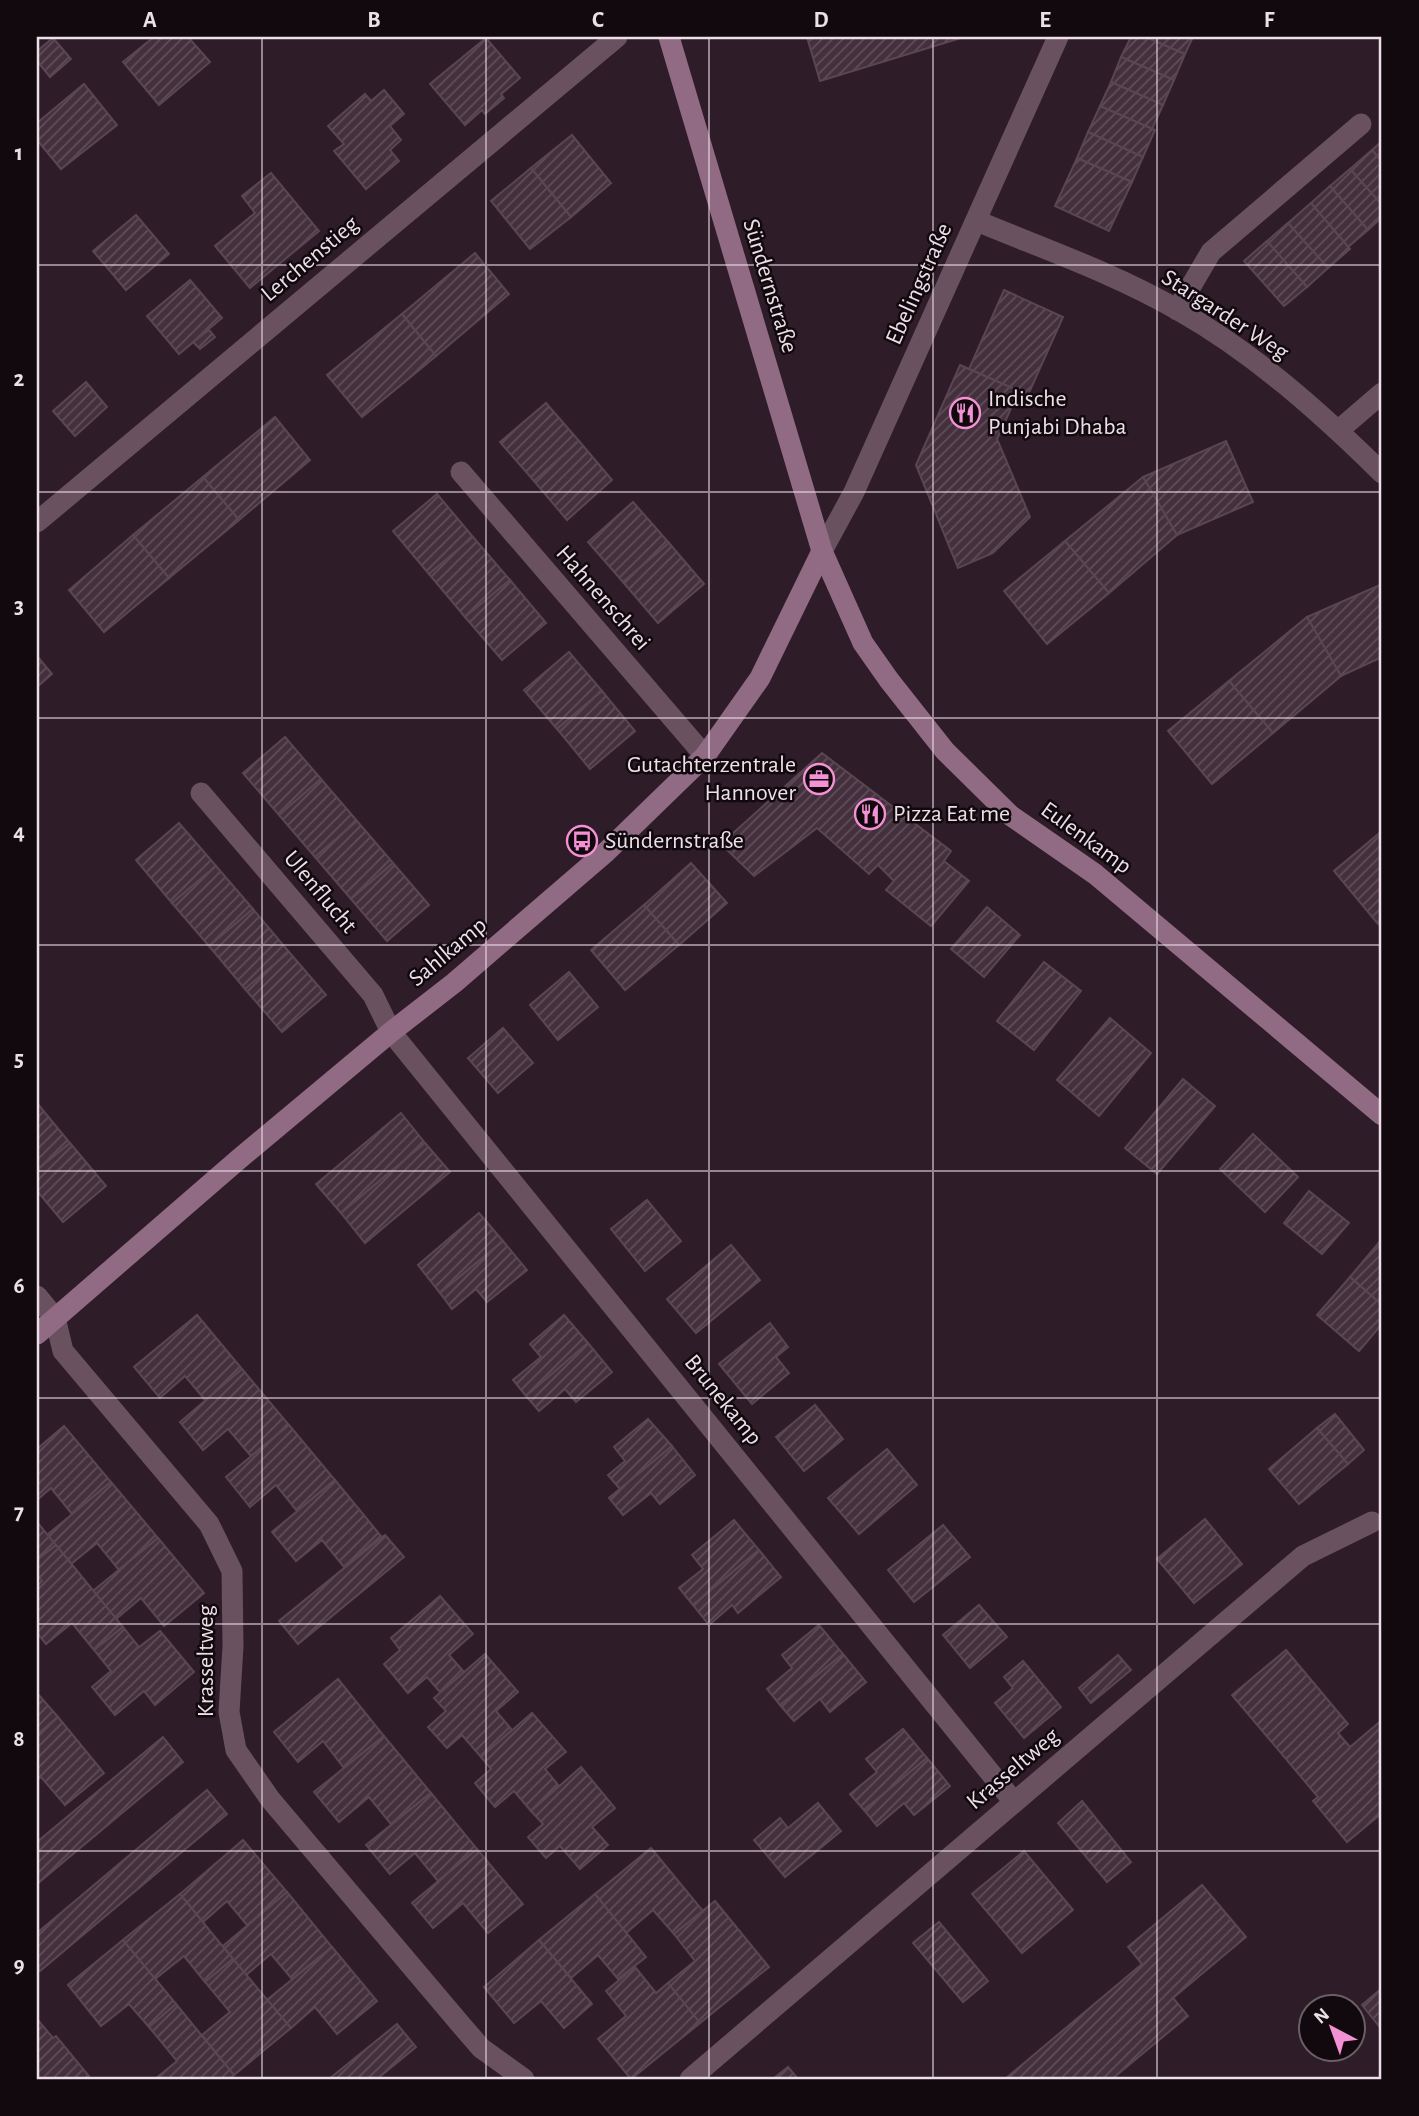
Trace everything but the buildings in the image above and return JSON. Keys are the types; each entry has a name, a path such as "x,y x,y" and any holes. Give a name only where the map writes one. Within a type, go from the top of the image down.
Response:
{"street":[{"name":"Lerchenstieg","path":"37,522 617,37"},
{"name":"Sündernstraße","path":"668,37 822,551"},
{"name":"Ebelingstraße","path":"822,551 854,492 1058,37"},
{"path":"1177,310 1211,252 1361,124"},
{"name":"Stargarder Weg","path":"976,221 1098,271 1177,310 1259,363 1339,430 1382,473"},
{"path":"1339,430 1382,393"},
{"name":"Hahnenschrei","path":"461,472 705,756"},
{"name":"Sahlkamp","path":"37,1334 239,1159 454,983 596,861 705,756 760,678 822,551"},
{"name":"Eulenkamp","path":"822,551 863,643 944,751 1010,815 1095,874 1382,1115"},
{"name":"Ulenflucht","path":"201,793 373,995 391,1032"},
{"name":"Brunekamp","path":"391,1032 1014,1802"},
{"path":"37,1296 55,1318"},
{"name":"Krasseltweg","path":"55,1318 63,1351 209,1524 232,1571 233,1646 229,1712 236,1750 270,1799 481,2048 524,2079"},
{"name":"Krasseltweg","path":"690,2079 1303,1556 1377,1519"}],"place":[{"name":"Indische Punjabi Dhaba","path":"965,413"},
{"name":"Gutachterzentrale Hannover","path":"819,779"},
{"name":"Pizza Eat me","path":"870,814"},
{"name":"Sündernstraße","path":"582,841"}]}
